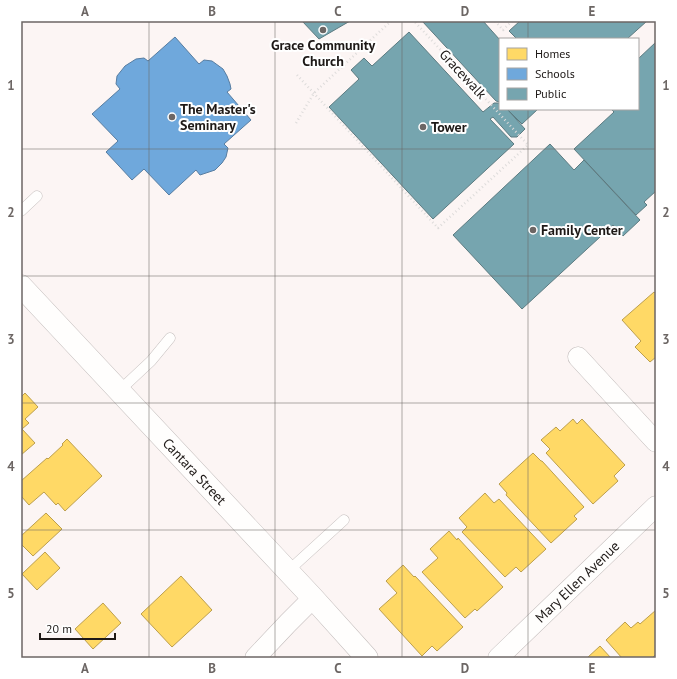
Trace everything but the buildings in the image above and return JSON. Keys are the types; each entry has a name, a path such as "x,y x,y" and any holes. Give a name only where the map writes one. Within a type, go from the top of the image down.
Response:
{"street":[{"name":"Cantara Street","path":"21,286 287,572 313,598 367,658"},
{"path":"578,357 656,442"},
{"name":"Mary Ellen Avenue","path":"498,658 656,506"},
{"path":"255,658 313,598"}],"lane":[{"path":"21,211 38,196"},
{"path":"119,391 151,361 170,338"},
{"path":"287,572 344,520"}],"path":[{"path":"296,123 314,93 391,21"},
{"name":"Gracewalk","path":"314,93 438,228 528,145 414,21"},
{"path":"495,21 503,30 512,21"},
{"path":"297,75 314,93"}],"place":[{"name":"Grace Community Church","path":"323,30"},
{"name":"The Master's Seminary","path":"172,117"},
{"name":"Tower","path":"423,127"},
{"name":"Family Center","path":"533,230"}]}
